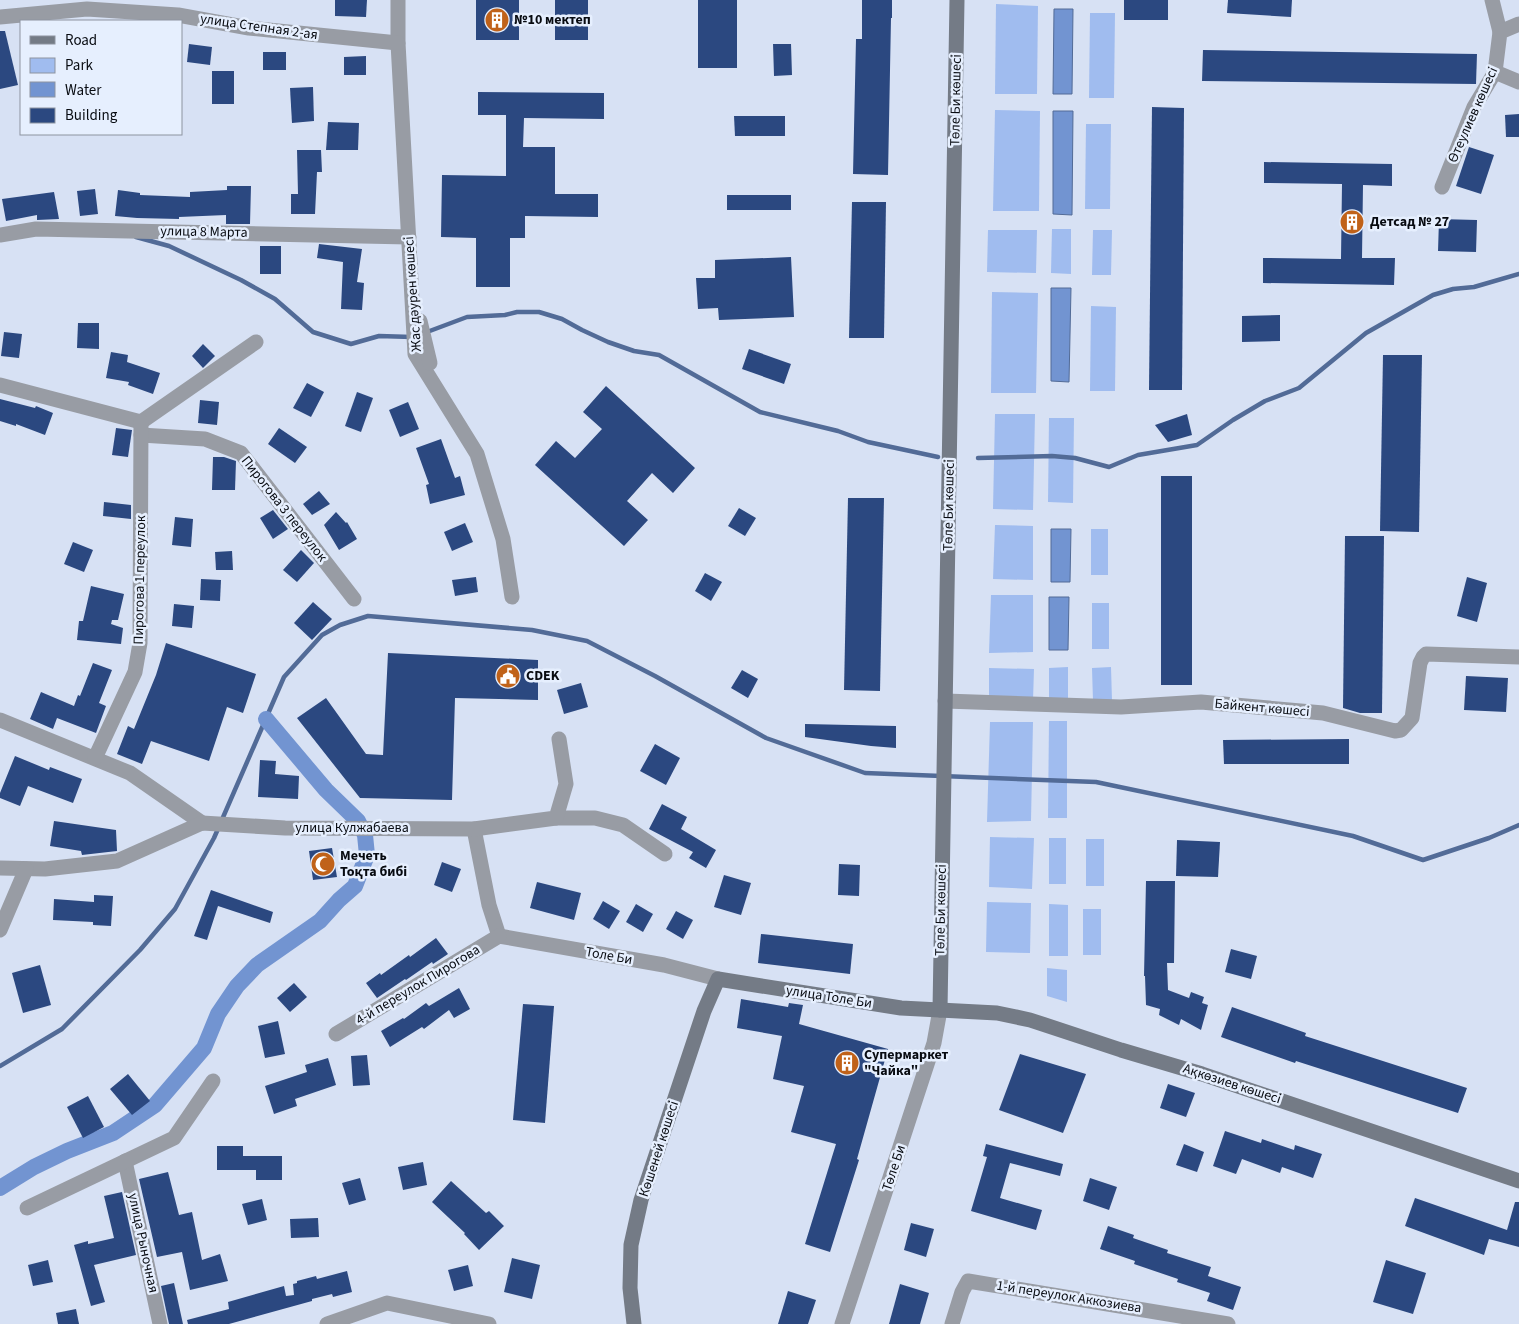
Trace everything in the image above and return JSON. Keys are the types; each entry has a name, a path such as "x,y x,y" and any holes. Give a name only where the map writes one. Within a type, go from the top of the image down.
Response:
{"main road":[{"name":"Төле Би көшесі","path":"940,1010 957,0"},
{"name":"улица Толе Би","path":"718,979 901,1008 940,1010"},
{"name":"Көшеней көшесі","path":"634,1324 630,1288 631,1245 641,1200 704,1011 718,979"},
{"name":"Ақкөзиев көшесі","path":"940,1010 997,1014 1030,1020 1202,1074 1519,1181"}],"street":[{"name":"Жас дәурен көшесі","path":"398,0 398,43 415,354 477,454 503,539 512,597"},
{"path":"1492,0 1500,32 1519,24"},
{"name":"улица Степная 2-ая","path":"0,18 87,9 178,15 249,28 398,43"},
{"name":"Өтеулиев көшесі","path":"1442,187 1474,107 1495,72 1500,32"},
{"path":"1495,72 1519,82"},
{"name":"улица 8 Марта","path":"0,235 36,229 409,237"},
{"path":"417,307 430,363"},
{"path":"0,385 141,428 256,342"},
{"name":"Пирогова 3 переулок","path":"141,428 205,439 241,453 354,599"},
{"name":"Пирогова 1 переулок","path":"95,758 135,672 140,643 141,428"},
{"name":"Байкент көшесі","path":"945,701 1121,707 1201,702 1323,713 1395,731 1401,730 1412,718 1420,663 1422,657 1426,654 1519,657"},
{"path":"0,720 130,773 207,824"},
{"path":"556,818 566,784 559,739"},
{"name":"улица Кулжабаева","path":"207,824 285,828 474,829 556,818 595,818 623,825 665,854"},
{"path":"0,868 46,869 117,862 207,824"},
{"path":"474,829 488,905 499,936"},
{"path":"0,930 26,869"},
{"name":"Толе Би","path":"499,936 664,965 718,979"},
{"name":"4-й переулок Пирогова","path":"336,1034 499,936"},
{"name":"Төле Би","path":"842,1324 934,1042 940,1010"},
{"path":"27,1208 174,1138 213,1082"},
{"name":"улица Рыночная","path":"125,1161 160,1324"},
{"name":"1-й переулок Аккозиева","path":"952,1324 962,1292 968,1281 1228,1324"},
{"path":"327,1324 387,1303 489,1324"}],"green space":[{"path":"996,4 1038,6 1037,94 995,94"},
{"path":"1090,13 1115,13 1114,98 1089,98"},
{"path":"995,110 1040,111 1039,211 993,211"},
{"path":"1086,124 1111,124 1110,209 1085,209"},
{"path":"1052,229 1071,229 1071,274 1051,273"},
{"path":"988,230 1037,230 1036,273 987,272"},
{"path":"1093,230 1112,230 1111,275 1092,275"},
{"path":"992,292 1038,293 1036,393 991,393"},
{"path":"1091,306 1116,307 1115,391 1090,391"},
{"path":"995,414 1035,414 1033,510 993,509"},
{"path":"1049,418 1074,418 1073,503 1048,502"},
{"path":"995,525 1033,526 1033,580 993,579"},
{"path":"1091,529 1108,529 1108,575 1091,575"},
{"path":"991,595 1033,595 1033,652 989,653"},
{"path":"1092,603 1109,603 1109,649 1092,649"},
{"path":"1068,667 1068,701 1049,701 1049,668"},
{"path":"1111,667 1112,701 1093,701 1092,668"},
{"path":"989,668 1034,669 1033,700 989,699"},
{"path":"1049,721 1067,721 1067,818 1048,818"},
{"path":"990,722 1033,722 1031,821 987,822"},
{"path":"990,837 1034,838 1032,889 989,887"},
{"path":"1049,838 1066,838 1066,884 1049,884"},
{"path":"1086,839 1104,839 1104,886 1086,886"},
{"path":"987,902 1031,903 1030,953 986,952"},
{"path":"1049,904 1068,905 1068,956 1049,956"},
{"path":"1083,909 1101,909 1101,955 1083,955"},
{"path":"1047,968 1067,970 1067,1002 1047,996"}],"water":[{"path":"1054,9 1073,9 1072,94 1053,94"},
{"path":"1053,111 1073,111 1072,215 1053,214"},
{"path":"1051,288 1071,288 1069,382 1051,381"},
{"path":"1051,529 1071,529 1070,582 1051,582"},
{"path":"1049,597 1069,597 1068,650 1049,650"}],"building":[{"path":"335,0 367,0 366,17 335,16"},
{"name":"№10 мектеп","path":"476,0 519,0 519,40 476,40"},
{"name":"№10 мектеп","path":"555,0 588,0 588,40 555,40"},
{"path":"698,0 737,0 737,68 698,68"},
{"path":"862,0 892,0 888,175 853,174 856,39 862,39"},
{"path":"1124,0 1168,0 1168,20 1124,20"},
{"path":"1228,0 1292,0 1291,17 1227,13"},
{"path":"0,31 5,31 18,85 0,89"},
{"path":"189,44 212,47 210,65 187,62"},
{"path":"773,44 791,44 792,75 774,76"},
{"path":"1203,50 1477,54 1476,84 1202,81"},
{"path":"263,52 286,52 286,70 263,70"},
{"path":"366,56 366,75 344,75 344,57"},
{"path":"212,71 234,71 234,104 212,104"},
{"path":"313,87 314,121 292,123 290,88"},
{"path":"478,92 604,93 604,119 524,118 523,147 555,147 555,194 598,194 598,217 525,216 525,238 510,238 510,287 476,287 476,238 441,237 442,175 506,176 506,115 478,115"},
{"path":"1152,107 1184,108 1182,390 1149,390"},
{"path":"1519,114 1519,137 1506,137 1505,115"},
{"path":"734,116 785,116 785,136 735,136"},
{"path":"328,122 359,123 358,150 326,150"},
{"path":"1469,147 1494,155 1481,194 1456,186"},
{"path":"297,150 321,150 322,172 317,172 315,214 291,214 291,194 298,194"},
{"name":"Детсад № 27","path":"1264,162 1392,164 1392,186 1363,185 1362,258 1395,258 1394,285 1263,283 1263,258 1341,259 1342,184 1264,183"},
{"path":"227,186 251,186 250,224 226,224 226,215 179,217 179,219 115,216 118,190 140,193 140,195 190,197 190,192 227,190"},
{"path":"95,189 98,214 80,216 77,191"},
{"path":"54,192 59,219 37,220 37,215 6,221 2,199"},
{"path":"727,195 791,195 791,210 727,210"},
{"path":"852,202 886,202 884,338 849,338"},
{"path":"1439,219 1477,220 1476,252 1438,251"},
{"path":"319,244 362,249 357,282 364,283 362,310 341,309 343,262 317,258"},
{"path":"260,246 281,246 281,274 260,274"},
{"path":"791,257 794,317 719,320 718,308 698,309 696,278 715,278 715,260"},
{"path":"1280,315 1280,341 1242,342 1242,316"},
{"path":"78,323 99,323 99,349 77,348"},
{"path":"4,332 22,334 19,358 1,356"},
{"path":"203,344 215,356 203,368 192,356"},
{"path":"749,349 791,364 784,384 742,369"},
{"path":"111,352 128,355 127,362 160,373 153,394 128,385 129,382 106,378"},
{"path":"1383,355 1422,355 1419,532 1380,531"},
{"path":"307,383 324,392 311,417 293,408"},
{"path":"606,386 695,468 673,493 652,473 627,501 648,520 624,546 535,465 556,441 575,458 602,429 583,412"},
{"path":"357,392 373,398 361,432 345,426"},
{"path":"0,399 35,408 36,406 53,413 45,435 16,424 16,426 0,421"},
{"path":"200,400 219,402 217,425 198,423"},
{"path":"408,402 419,429 400,437 389,410"},
{"path":"1187,414 1192,435 1168,442 1155,425"},
{"path":"116,428 132,430 128,457 112,455"},
{"path":"279,428 307,447 295,463 268,444"},
{"path":"441,439 455,478 460,476 465,495 430,504 426,485 429,484 416,448"},
{"path":"213,457 224,457 236,461 235,490 212,490"},
{"path":"1161,476 1192,476 1192,685 1161,685"},
{"path":"319,491 330,504 312,515 303,504"},
{"path":"848,498 884,498 880,691 844,690"},
{"path":"104,502 131,505 131,519 103,516"},
{"path":"739,508 756,518 745,536 728,526"},
{"path":"273,510 288,529 273,539 260,518"},
{"path":"336,512 347,522 357,539 339,550 324,525"},
{"path":"175,517 193,519 191,547 172,545"},
{"path":"465,523 473,542 452,551 444,532"},
{"path":"1345,536 1384,536 1382,713 1360,713 1343,708"},
{"path":"73,542 93,550 84,572 64,564"},
{"path":"301,550 314,563 297,582 283,570"},
{"path":"232,551 233,570 216,570 215,552"},
{"path":"705,573 722,582 711,601 695,591"},
{"path":"476,577 478,592 455,596 452,580"},
{"path":"1467,577 1487,583 1477,622 1457,616"},
{"path":"201,579 221,580 220,601 200,600"},
{"path":"91,586 124,594 118,620 112,620 111,624 123,628 121,644 77,640 79,621 83,621"},
{"path":"313,602 332,619 312,640 294,623"},
{"path":"174,604 194,606 192,628 172,626"},
{"path":"166,643 256,674 243,713 227,707 209,761 151,741 142,764 117,754 128,726 134,729 156,675"},
{"path":"388,653 538,660 538,700 455,698 452,800 360,798 297,718 326,698 366,754 383,755"},
{"path":"93,663 112,670 99,703 106,706 96,733 57,718 53,729 30,719 41,692 74,706"},
{"path":"742,670 758,679 748,698 731,688"},
{"path":"1466,676 1508,678 1506,712 1464,710"},
{"path":"581,683 588,707 564,714 557,690"},
{"path":"805,724 896,726 896,748 805,737"},
{"path":"1349,739 1349,764 1224,764 1223,740"},
{"path":"655,744 680,758 666,785 640,771"},
{"path":"15,756 49,770 50,767 82,779 73,803 28,786 20,806 0,798 0,793"},
{"path":"260,760 276,761 275,774 299,776 298,799 258,797"},
{"path":"662,804 687,817 681,829 716,850 706,868 689,858 693,852 649,829"},
{"path":"54,821 116,830 117,851 82,855 81,851 50,846"},
{"path":"1177,840 1220,842 1218,877 1176,876"},
{"name":"Мечеть Тоқта бибі","path":"332,848 337,877 313,880 309,851"},
{"path":"442,862 461,869 452,892 434,885"},
{"path":"839,864 860,865 859,896 838,895"},
{"path":"724,875 751,883 741,915 714,907"},
{"path":"1146,881 1175,881 1174,963 1167,963 1168,990 1189,998 1191,992 1204,997 1202,1003 1208,1005 1201,1030 1181,1019 1179,1025 1159,1015 1160,1009 1146,1005 1144,976"},
{"path":"537,882 581,893 574,920 530,908"},
{"path":"211,890 273,912 270,923 218,906 207,940 194,936"},
{"path":"94,895 113,896 111,926 93,925 93,922 53,920 54,899 94,902"},
{"path":"603,901 620,911 609,929 593,919"},
{"path":"636,904 653,914 643,932 626,922"},
{"path":"676,911 693,920 683,939 666,929"},
{"path":"761,934 853,944 850,974 758,963"},
{"path":"436,938 448,954 433,964 432,962 377,998 366,983 409,955 410,957"},
{"path":"1231,949 1257,956 1251,979 1225,972"},
{"path":"40,965 51,1005 23,1013 12,973"},
{"path":"294,983 307,997 290,1012 277,998"},
{"path":"459,988 470,1009 454,1018 449,1010 424,1029 422,1027 390,1047 381,1031 404,1019 426,1003 429,1006"},
{"path":"741,999 788,1007 789,1003 803,1005 799,1024 888,1049 857,1159 859,1160 830,1252 805,1244 836,1144 791,1132 804,1086 773,1079 782,1036 737,1028"},
{"path":"523,1004 554,1006 545,1123 513,1120"},
{"path":"1232,1007 1306,1033 1305,1036 1467,1088 1458,1113 1296,1061 1295,1063 1221,1037"},
{"path":"278,1021 285,1054 265,1058 258,1026"},
{"path":"1020,1054 1086,1074 1063,1133 999,1110"},
{"path":"367,1055 370,1085 353,1086 351,1056"},
{"path":"328,1058 336,1085 295,1099 297,1106 274,1114 265,1086 307,1072 305,1065"},
{"path":"128,1074 150,1101 132,1115 110,1089"},
{"path":"1168,1084 1195,1093 1186,1117 1160,1108"},
{"path":"88,1096 104,1127 83,1138 67,1107"},
{"path":"1225,1131 1261,1143 1262,1139 1294,1150 1295,1145 1322,1154 1313,1178 1282,1167 1280,1173 1242,1159 1236,1174 1213,1166"},
{"path":"986,1144 1063,1164 1060,1176 1010,1163 1000,1198 1042,1210 1036,1230 971,1211 987,1157 983,1156"},
{"path":"1184,1144 1204,1152 1197,1172 1176,1165"},
{"path":"217,1146 243,1146 243,1156 282,1156 282,1180 256,1180 256,1170 217,1170"},
{"path":"423,1162 427,1185 403,1190 398,1167"},
{"path":"168,1172 179,1215 192,1212 202,1260 220,1254 228,1281 190,1290 182,1252 157,1257 139,1179"},
{"path":"360,1178 366,1200 349,1205 342,1183"},
{"path":"1090,1178 1117,1187 1109,1210 1083,1201"},
{"path":"451,1181 486,1213 489,1211 504,1226 479,1250 465,1233 432,1202"},
{"path":"122,1192 136,1255 94,1265 105,1302 91,1306 74,1245 88,1241 88,1244 114,1238 104,1196"},
{"path":"1415,1198 1507,1230 1515,1202 1519,1202 1519,1247 1489,1239 1484,1255 1405,1226"},
{"path":"262,1199 267,1220 248,1225 242,1204"},
{"path":"318,1218 319,1237 291,1238 290,1219"},
{"path":"911,1223 934,1229 926,1257 904,1250"},
{"path":"1108,1226 1134,1235 1133,1238 1168,1250 1167,1253 1211,1267 1208,1276 1241,1287 1233,1310 1207,1301 1210,1293 1177,1282 1178,1279 1134,1264 1135,1261 1100,1249"},
{"path":"512,1258 540,1265 532,1299 504,1292"},
{"path":"48,1260 53,1282 33,1286 28,1265"},
{"path":"1386,1260 1426,1273 1413,1314 1373,1302"},
{"path":"468,1265 473,1286 454,1291 448,1270"},
{"path":"347,1271 352,1292 333,1297 332,1294 312,1299 312,1301 229,1324 188,1324 187,1320 229,1309 228,1302 284,1286 286,1296 294,1295 293,1284 297,1283 297,1281 316,1276 317,1279"},
{"path":"174,1283 183,1324 169,1324 161,1286"},
{"path":"900,1284 929,1293 920,1324 889,1324"},
{"path":"788,1291 816,1300 808,1324 778,1324"},
{"path":"76,1309 79,1324 58,1324 56,1313"}],"waterway":[{"path":"136,237 169,246 241,280 275,299 313,332 351,344 379,336 412,337"},
{"path":"978,458 1052,456 1075,458 1109,467 1138,455 1197,445 1265,401 1299,388 1366,333 1433,295 1453,289 1474,287 1519,274"},
{"path":"427,332 467,317 505,315 517,312 539,312 562,319 608,342 634,351 659,355 760,412 838,431 868,442 938,457"},
{"path":"0,1066 62,1029 140,950 175,909 214,838 284,677 322,635 340,625 368,616 532,630 587,641 655,676 766,738 865,773 1096,782 1353,836 1423,860 1489,838 1519,825"},
{"path":"0,1188 34,1167 67,1151 113,1133 155,1105 204,1048 218,1014 237,986 257,965 320,921 355,886 367,855 365,835 358,821 326,790 266,719"}],"place":[{"name":"№10 мектеп","path":"497,20"},
{"name":"Детсад № 27","path":"1352,222"},
{"name":"CDEK","path":"508,676"},
{"name":"Мечеть Тоқта бибі","path":"323,864"},
{"name":"Супермаркет \"Чайка\"","path":"847,1063"}]}
